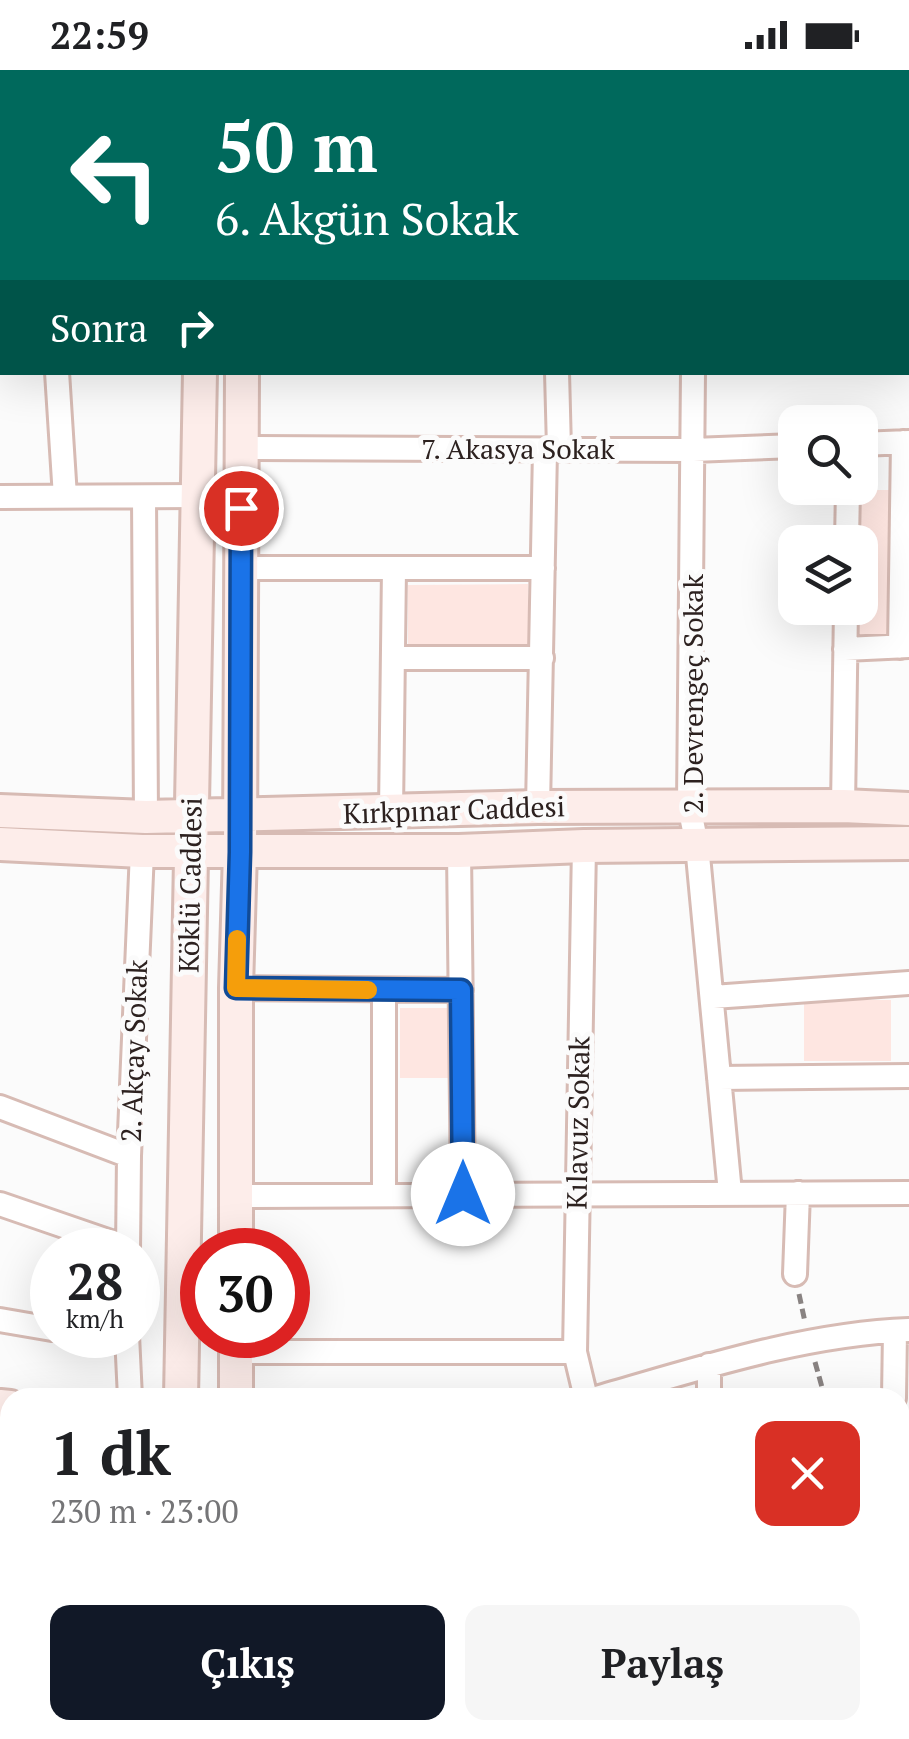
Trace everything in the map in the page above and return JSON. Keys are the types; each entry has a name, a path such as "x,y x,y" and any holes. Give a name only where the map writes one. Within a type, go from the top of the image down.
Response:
{"main road":[{"name":"Köklü Caddesi","path":"182,1388 200,375"},
{"name":"Köklü Caddesi","path":"236,1228 242,375"},
{"name":"Kırkpınar Caddesi","path":"0,811 190,817 538,807 909,809"},
{"name":"Kırkpınar Caddesi","path":"0,844 240,852 909,843"},
{"path":"236,1358 236,1388"}],"street":[{"path":"57,375 65,497"},
{"path":"538,807 543,568 557,375"},
{"name":"2. Devrengeç Sokak","path":"694,375 689,806 698,845 730,1194"},
{"path":"845,649 904,647 906,442 878,443"},
{"name":"7. Akasya Sokak","path":"241,448 693,450 778,447"},
{"path":"0,497 199,496"},
{"path":"144,497 146,817"},
{"path":"240,568 543,568"},
{"path":"390,812 394,568"},
{"path":"843,806 846,625"},
{"path":"393,658 542,658"},
{"name":"Kılavuz Sokak","path":"583,1388 574,1352 584,846"},
{"name":"2. Akçay Sokak","path":"128,1228 142,851"},
{"path":"459,851 463,1194"},
{"path":"713,997 909,983"},
{"path":"236,988 461,990"},
{"path":"384,990 384,1195"},
{"path":"719,1078 909,1076"},
{"path":"0,1108 130,1156"},
{"path":"236,1196 909,1193"},
{"path":"795,1274 798,1194"},
{"path":"0,1204 68,1228"},
{"path":"0,1320 30,1325"},
{"path":"631,1388 810,1342 902,1330 895,1388"},
{"path":"310,1346 574,1352"},
{"path":"127,1358 129,1388"},
{"path":"709,1366 709,1388"}],"shaded area":[{"path":"878,490 892,490 890,640 853,640 853,625 878,625 878,525 854,525 854,505 878,505"},
{"path":"528,584 528,645 408,646 408,585"},
{"path":"804,1000 891,1000 891,1061 804,1061"},
{"path":"400,1008 449,1008 448,1078 400,1078"}],"slow traffic":[{"path":"237,939 236,988 368,990"}],"route":[{"path":"241,508 236,988 461,990 463,1194"}]}
